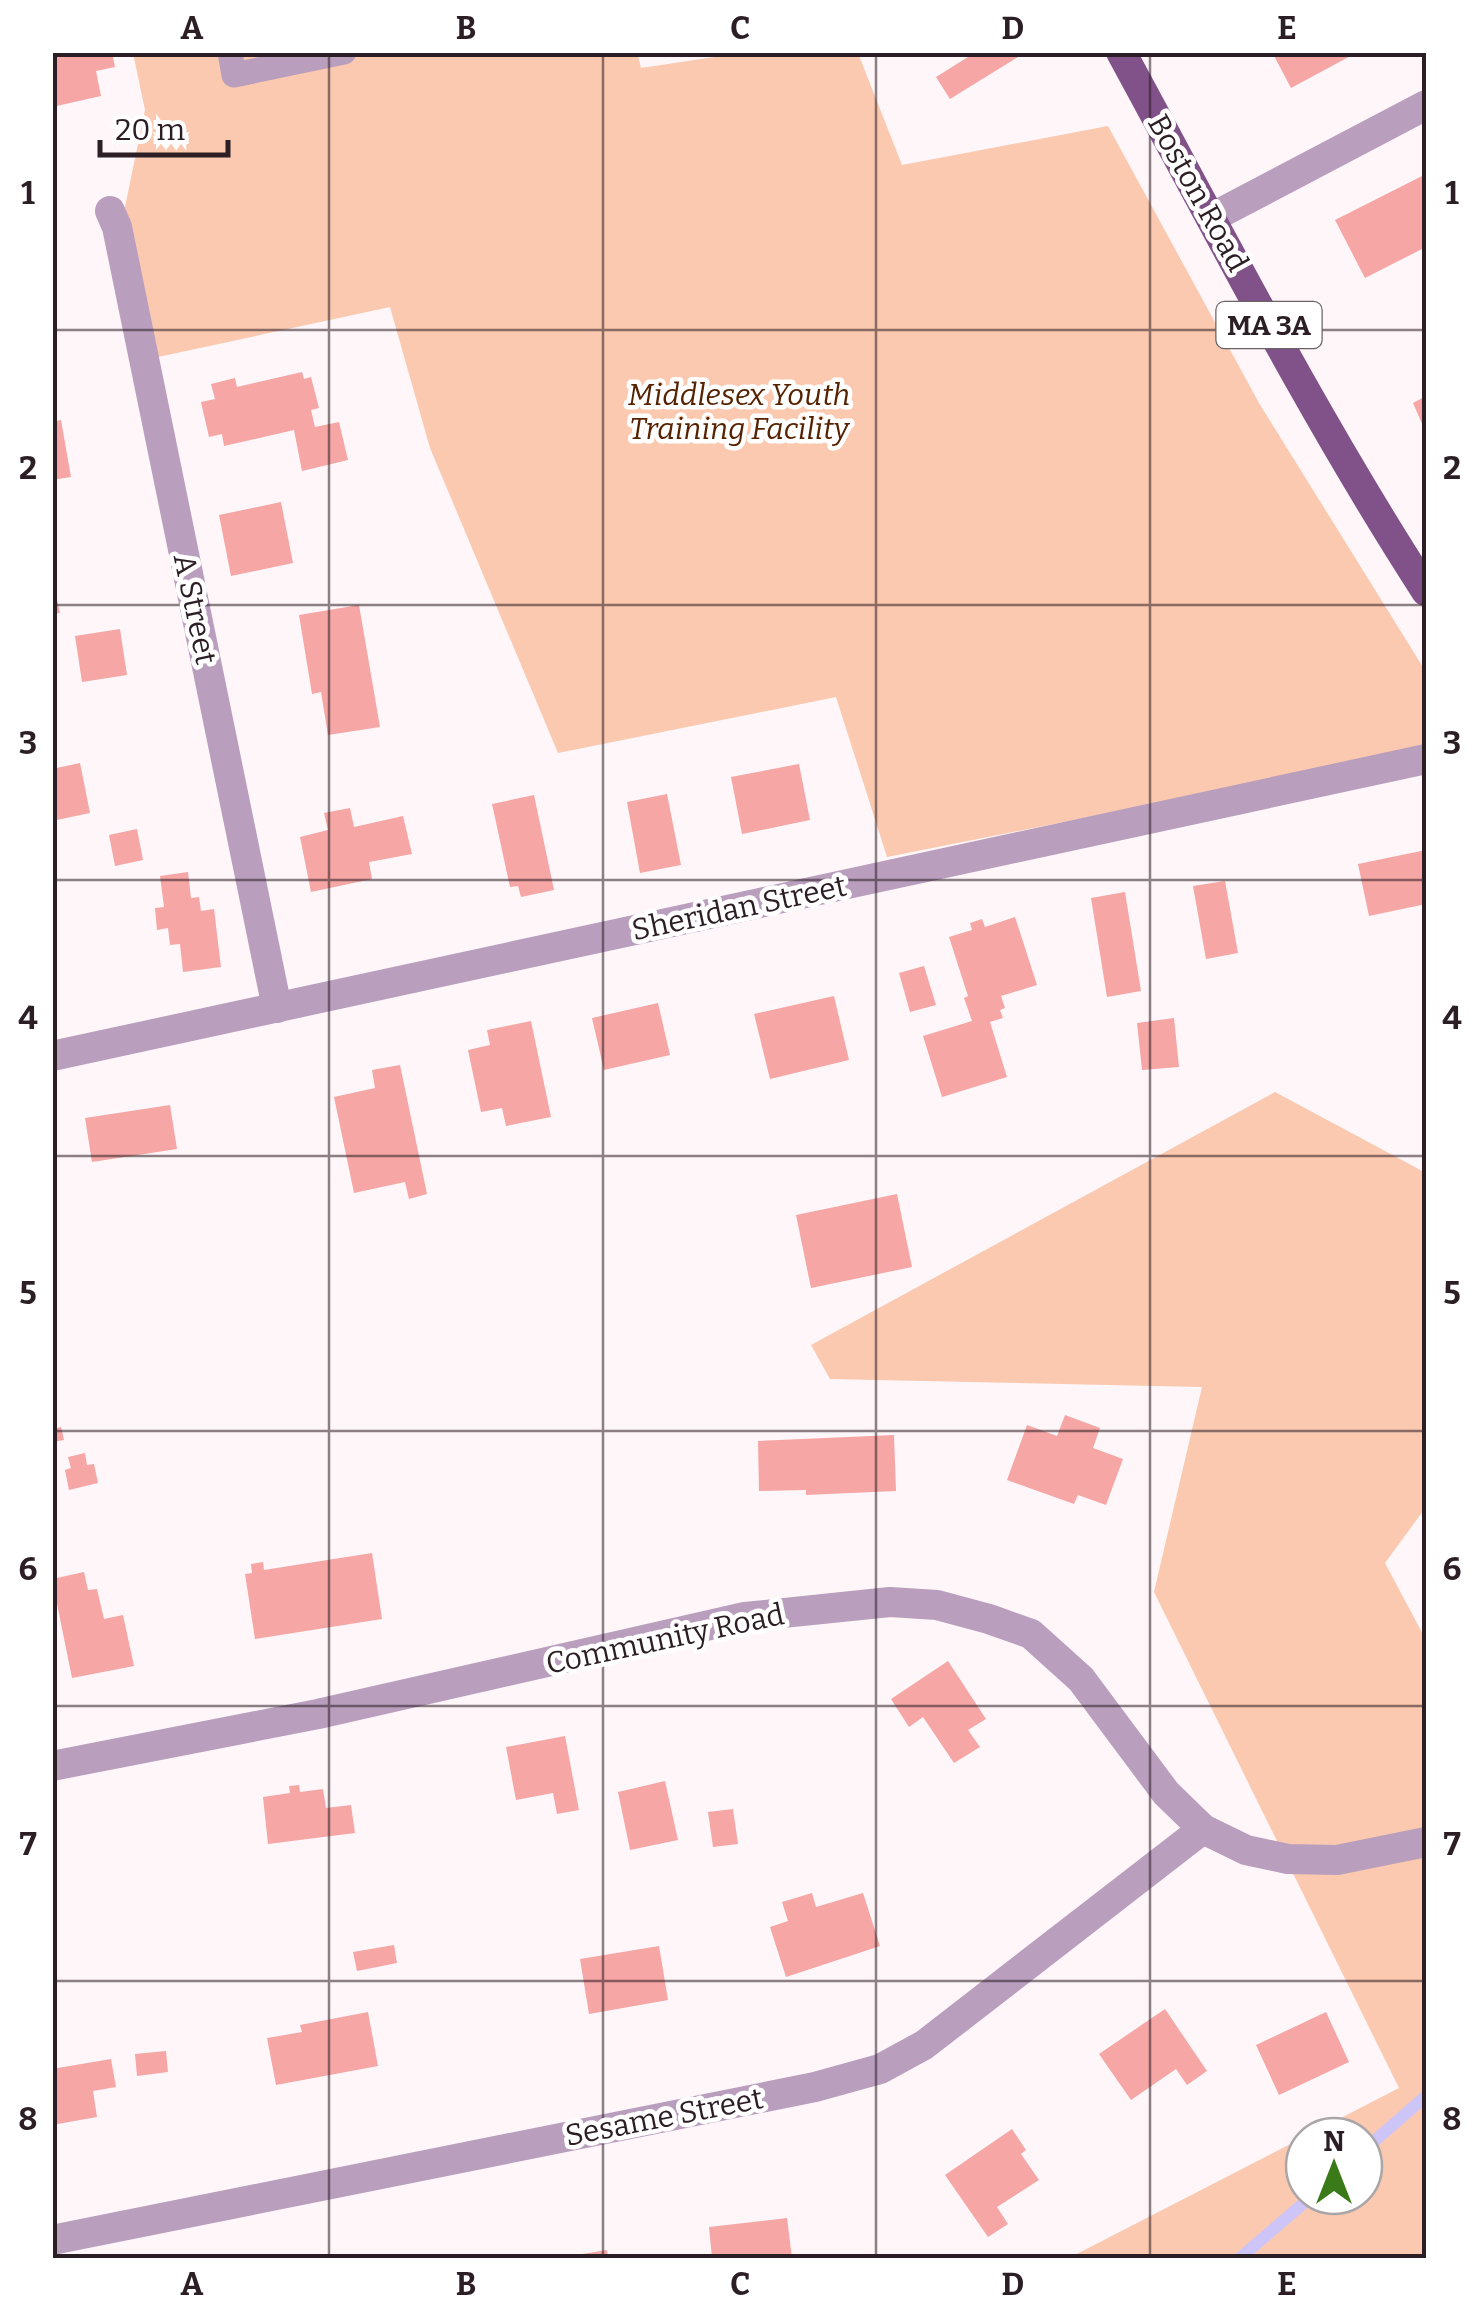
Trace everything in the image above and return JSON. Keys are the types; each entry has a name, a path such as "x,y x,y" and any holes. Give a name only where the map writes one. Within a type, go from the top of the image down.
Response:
{"main road":[{"name":"Boston Road","path":"1121,52 1357,481 1426,591"}],"street":[{"path":"1212,218 1426,105"},
{"name":"A Street","path":"110,211 117,226 277,1008"},
{"name":"Sheridan Street","path":"52,1056 1426,759"},
{"name":"Community Road","path":"52,1766 318,1714 746,1616 890,1602 937,1605 1031,1634 1081,1679 1166,1792 1202,1830 1246,1850 1288,1858 1337,1860 1426,1842"},
{"name":"Sesame Street","path":"52,2240 815,2087 880,2069 924,2045 1202,1830"}],"lane":[{"path":"230,52 234,75 344,52"}],"green space":[{"name":"Middlesex Youth Training Facility","path":"637,52 641,68 741,53 858,53 902,165 1108,126 1259,403 1426,672 1426,750 887,857 836,697 558,753 430,448 390,307 158,357 125,207 145,110 133,53"},
{"path":"1275,1092 1426,1173 1426,1507 1385,1563 1426,1640 1426,2258 1069,2258 1284,2147 1284,2216 1384,2216 1384,2116 1345,2116 1399,2088 1154,1592 1202,1387 830,1379 811,1345"}],"building":[{"path":"52,52 112,52 115,67 96,71 101,96 52,107"},
{"path":"976,52 1026,52 950,99 936,77"},
{"path":"1272,52 1358,52 1291,88"},
{"path":"1426,174 1426,247 1365,278 1335,220"},
{"path":"302,372 304,379 311,377 319,408 311,410 315,427 339,422 348,460 302,471 294,430 224,446 222,434 209,437 201,402 215,399 211,384 235,378 237,387"},
{"path":"1426,396 1426,433 1413,403"},
{"path":"61,420 71,477 52,480 52,422"},
{"path":"281,502 293,563 231,576 219,515"},
{"path":"52,588 60,613 52,614"},
{"path":"359,605 380,727 328,735 321,692 312,694 299,615"},
{"path":"120,629 127,675 82,682 75,636"},
{"path":"80,763 90,813 52,821 52,769"},
{"path":"799,764 810,820 742,834 731,777"},
{"path":"667,794 681,865 640,873 627,802"},
{"path":"534,795 554,890 521,897 518,886 510,887 492,804"},
{"path":"350,808 354,827 403,816 412,854 369,862 372,879 311,892 300,837 328,830 324,813"},
{"path":"137,829 143,860 115,866 109,835"},
{"path":"1426,850 1426,904 1369,916 1358,864"},
{"path":"188,872 191,898 199,897 201,911 214,909 221,967 183,972 180,944 170,945 168,928 157,930 155,908 164,907 160,876"},
{"path":"1225,881 1238,953 1206,959 1193,886"},
{"path":"1125,892 1141,991 1107,997 1091,898"},
{"path":"1015,917 1037,985 1001,996 1003,1018 990,1022 1007,1077 942,1097 923,1036 972,1021 949,937 972,930 970,923 982,919 985,927"},
{"path":"924,966 936,1005 910,1012 899,973"},
{"path":"834,996 849,1060 770,1079 754,1014"},
{"path":"658,1003 670,1055 604,1070 592,1018"},
{"path":"1174,1018 1179,1067 1142,1070 1137,1023"},
{"path":"531,1021 551,1117 506,1126 502,1108 481,1112 468,1050 490,1045 487,1030"},
{"path":"400,1065 427,1194 409,1199 405,1182 354,1193 334,1097 375,1088 372,1070"},
{"path":"170,1105 177,1149 92,1162 85,1118"},
{"path":"897,1194 912,1267 811,1288 796,1215"},
{"path":"1065,1415 1100,1428 1093,1448 1123,1459 1106,1505 1078,1495 1074,1504 1007,1480 1027,1425 1057,1436"},
{"path":"61,1427 64,1440 52,1442 52,1429"},
{"path":"894,1435 896,1491 806,1495 806,1490 759,1491 758,1441"},
{"path":"85,1453 87,1465 94,1464 98,1483 69,1490 65,1470 71,1468 68,1457"},
{"path":"372,1553 382,1619 255,1639 245,1574 252,1573 251,1564 263,1562 264,1570"},
{"path":"84,1572 88,1590 97,1589 104,1619 123,1615 134,1666 72,1678 52,1579"},
{"path":"948,1661 986,1719 968,1730 980,1747 954,1763 923,1717 909,1727 891,1699"},
{"path":"565,1736 579,1810 557,1814 553,1793 516,1800 506,1747"},
{"path":"665,1781 678,1840 630,1850 618,1792"},
{"path":"299,1785 300,1792 323,1789 326,1808 351,1805 355,1833 268,1844 263,1797 290,1793 289,1786"},
{"path":"733,1809 738,1844 713,1847 708,1812"},
{"path":"812,1893 816,1907 863,1893 880,1946 786,1977 770,1927 788,1921 782,1902"},
{"path":"394,1945 397,1963 357,1971 353,1952"},
{"path":"659,1946 668,2000 589,2014 580,1959"},
{"path":"1165,2009 1207,2071 1187,2085 1176,2069 1131,2100 1099,2054"},
{"path":"368,2012 378,2066 276,2085 267,2038 302,2032 300,2025"},
{"path":"1326,2012 1349,2062 1279,2095 1256,2045"},
{"path":"166,2051 168,2072 137,2076 135,2054"},
{"path":"111,2059 116,2087 93,2091 97,2117 52,2125 52,2069"},
{"path":"1012,2129 1026,2150 1021,2154 1039,2180 997,2207 1008,2224 988,2237 945,2175"},
{"path":"787,2218 792,2258 712,2258 709,2227"},
{"path":"607,2250 608,2258 570,2258 570,2256"}],"waterway":[{"path":"1384,2133 1426,2096"},
{"path":"1240,2258 1289,2216"}]}
